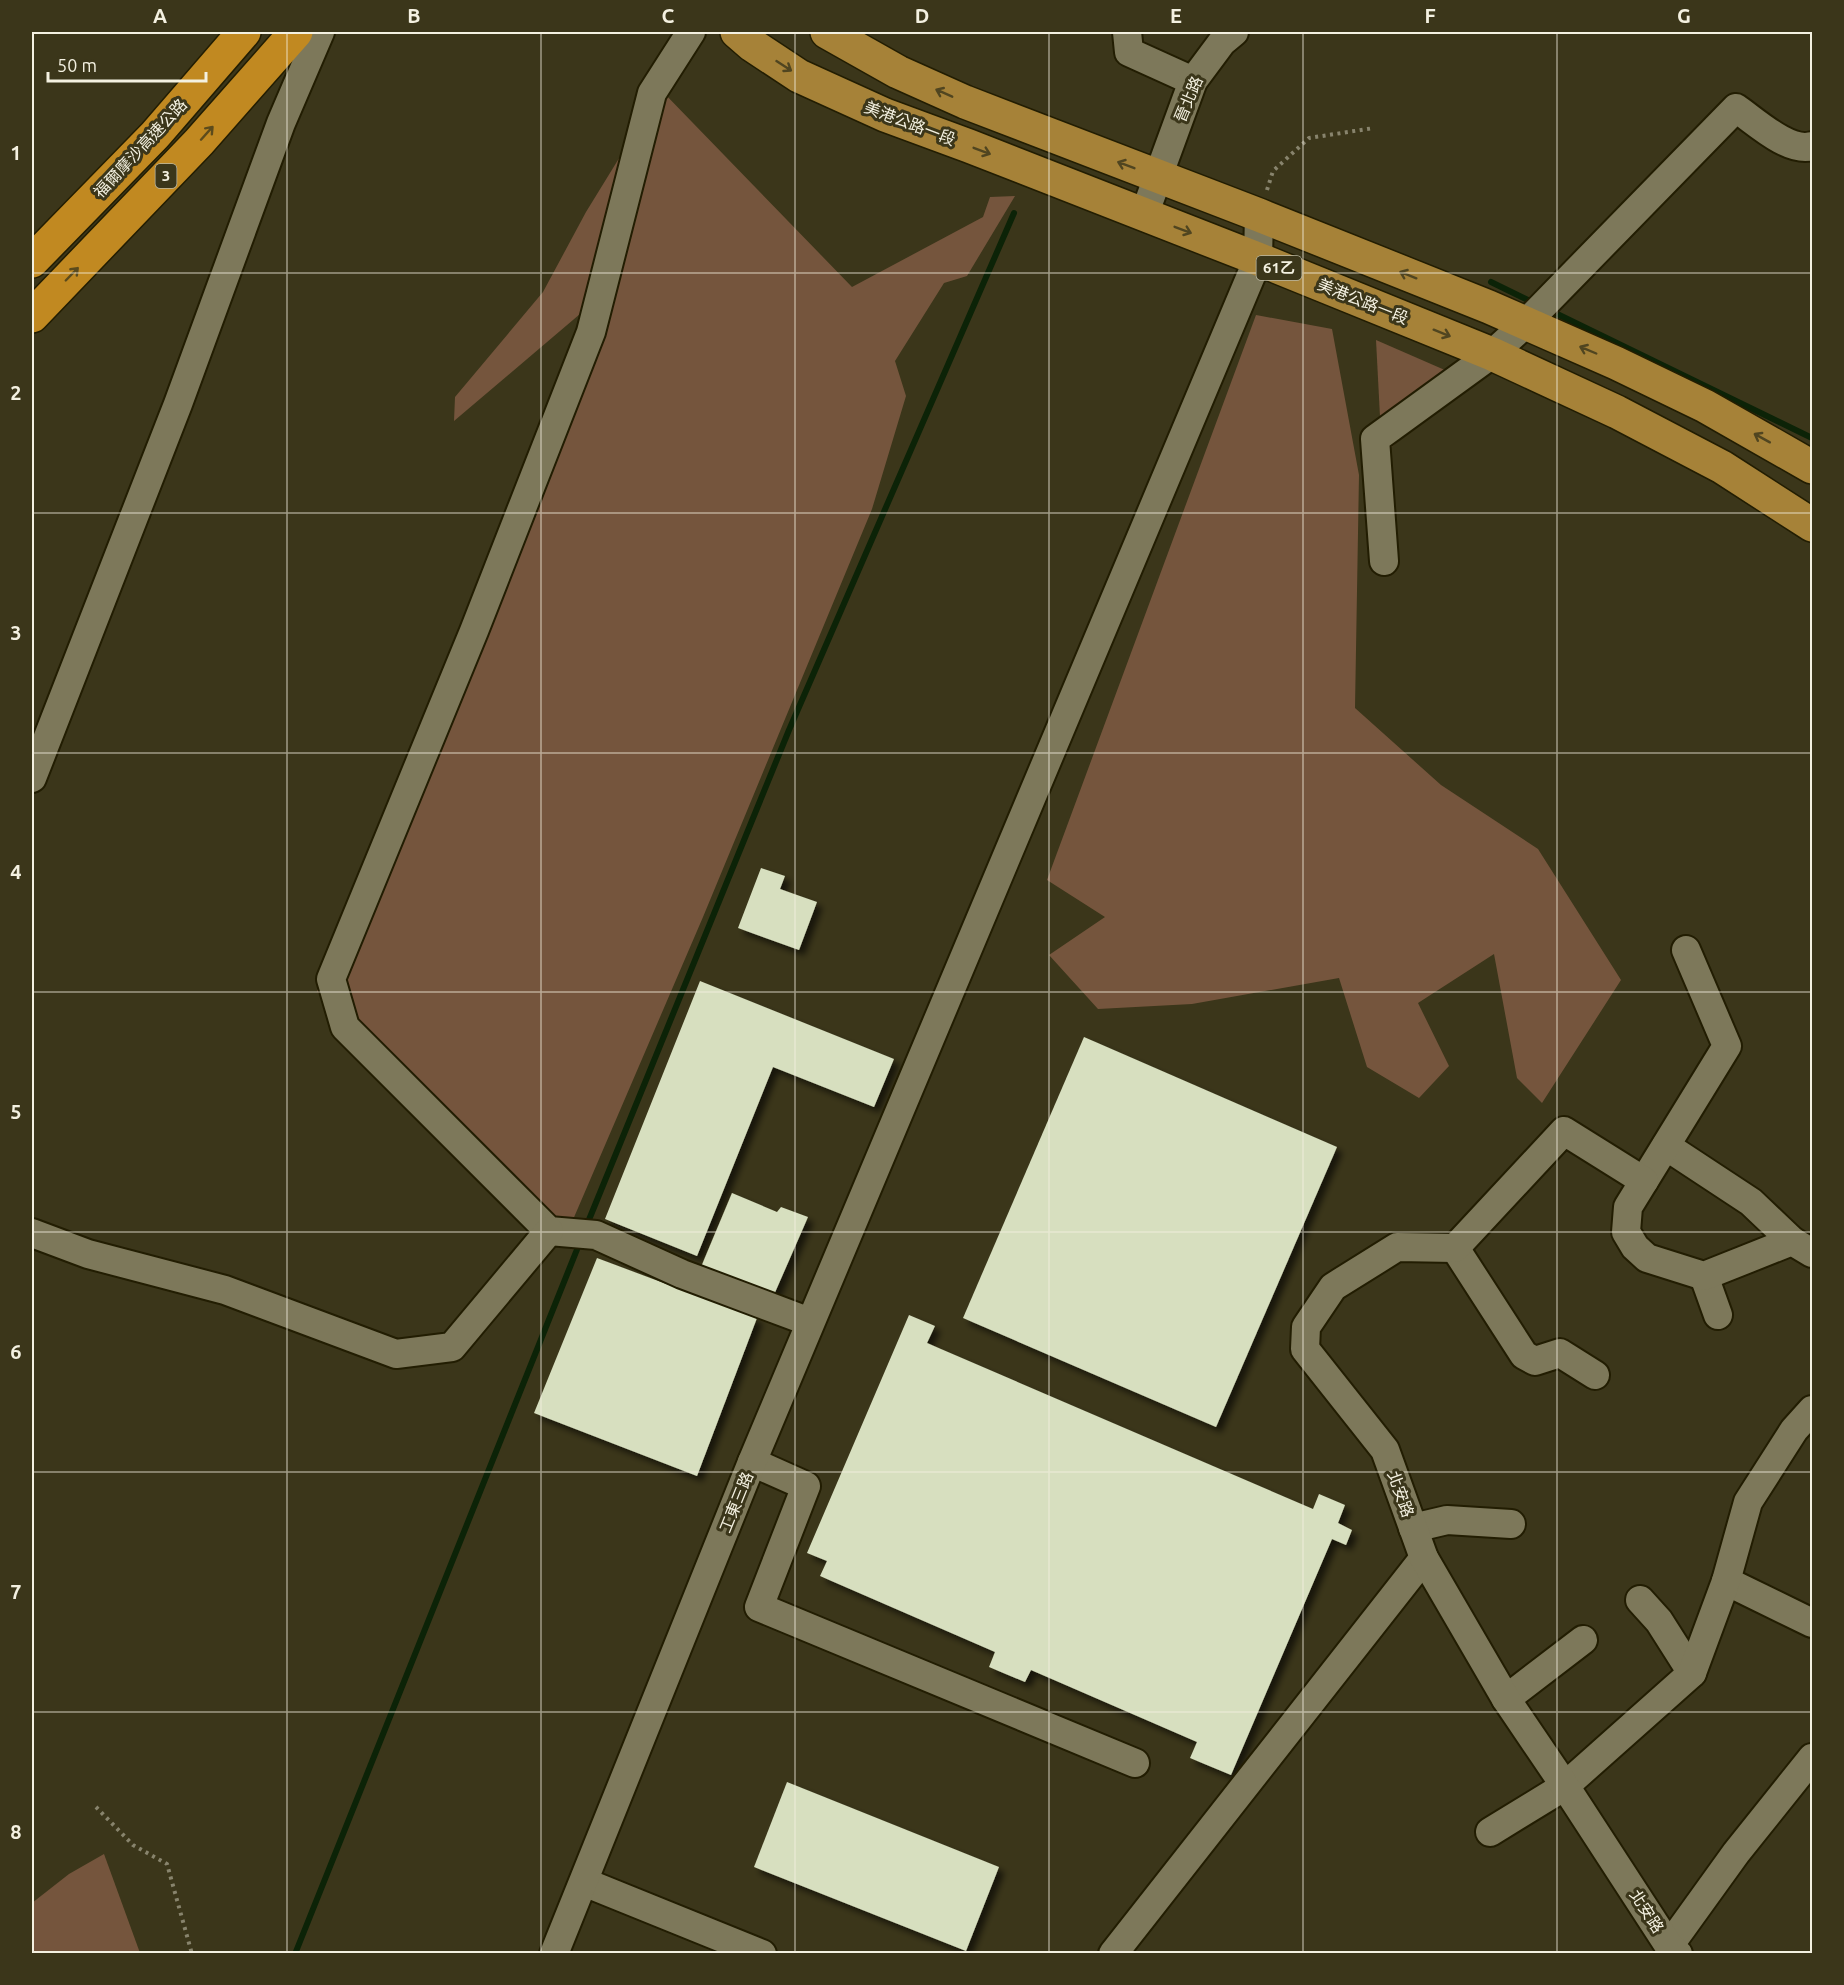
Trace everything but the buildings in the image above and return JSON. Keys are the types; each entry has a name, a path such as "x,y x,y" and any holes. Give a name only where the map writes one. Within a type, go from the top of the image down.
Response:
{"highway":[{"name":"福爾摩沙高速公路","path":"32,261 155,135 244,32"},
{"name":"3","path":"32,316 199,142 296,32"}],"main road":[{"name":"美港公路一段","path":"737,32 752,45 799,75 885,116 969,146 1258,259 1492,354 1617,412 1722,467 1812,525"},
{"name":"61乙","path":"827,32 897,72 955,98 1259,215 1489,307 1616,363 1705,406 1812,467"}],"street":[{"path":"32,778 178,404 281,123 320,32"},
{"path":"691,32 652,93 591,332 474,631 331,979 345,1027 549,1231 596,1235 682,1274 810,1322"},
{"path":"1127,32 1129,52 1193,81"},
{"name":"晉北路","path":"1144,215 1193,81 1222,42 1234,32"},
{"path":"1384,561 1375,439 1492,354 1525,324 1736,108 1788,144 1804,148 1812,146"},
{"path":"1258,259 1259,215"},
{"name":"工東三路","path":"554,1953 810,1322 1258,259"},
{"path":"1686,950 1726,1046 1628,1207 1626,1232 1635,1247 1647,1258 1704,1276 1802,1247"},
{"path":"1595,1375 1560,1353 1535,1361 1524,1355 1455,1248 1564,1131 1644,1180"},
{"path":"1666,1146 1750,1202 1802,1247"},
{"path":"32,1233 88,1254 225,1290 396,1354 452,1347 549,1231"},
{"name":"北安路","path":"1455,1248 1397,1247 1333,1287 1306,1327 1305,1349 1385,1450 1424,1558 1506,1699 1674,1950"},
{"path":"1704,1276 1718,1315"},
{"path":"1490,1832 1565,1786 1692,1673 1726,1581 1748,1502 1794,1430 1812,1410"},
{"path":"752,1462 806,1486 759,1607 1135,1763"},
{"path":"1413,1528 1447,1520 1511,1524"},
{"path":"1113,1953 1424,1558"},
{"path":"1726,1581 1812,1623"},
{"path":"1640,1600 1659,1621 1692,1673"},
{"path":"1506,1699 1583,1640"},
{"path":"1674,1950 1736,1853 1812,1758"},
{"path":"584,1882 762,1953"}],"path":[{"path":"1259,215 1273,171 1309,138 1374,128"},
{"path":"96,1808 133,1845 167,1864 192,1953"}],"shaded area":[{"path":"661,90 852,287 983,217 990,197 1015,196 967,276 944,283 895,361 906,396 872,509 703,917 572,1222 552,1235 373,1072 317,991 524,542 581,389 580,314 454,421 455,397 543,292 586,212"},
{"path":"1256,315 1332,329 1359,475 1355,708 1441,785 1538,849 1621,980 1542,1103 1517,1078 1494,954 1418,1003 1449,1066 1419,1098 1367,1067 1339,978 1192,1004 1098,1009 1049,955 1105,917 1047,880"},
{"path":"1376,340 1470,381 1382,455"},
{"path":"104,1854 140,1953 32,1953 32,1903 69,1874"}],"waterway":[{"path":"586,1227 789,730 1014,213"},
{"path":"1491,282 1534,303"},
{"path":"1549,310 1812,438"},
{"path":"295,1954 580,1242"}]}
